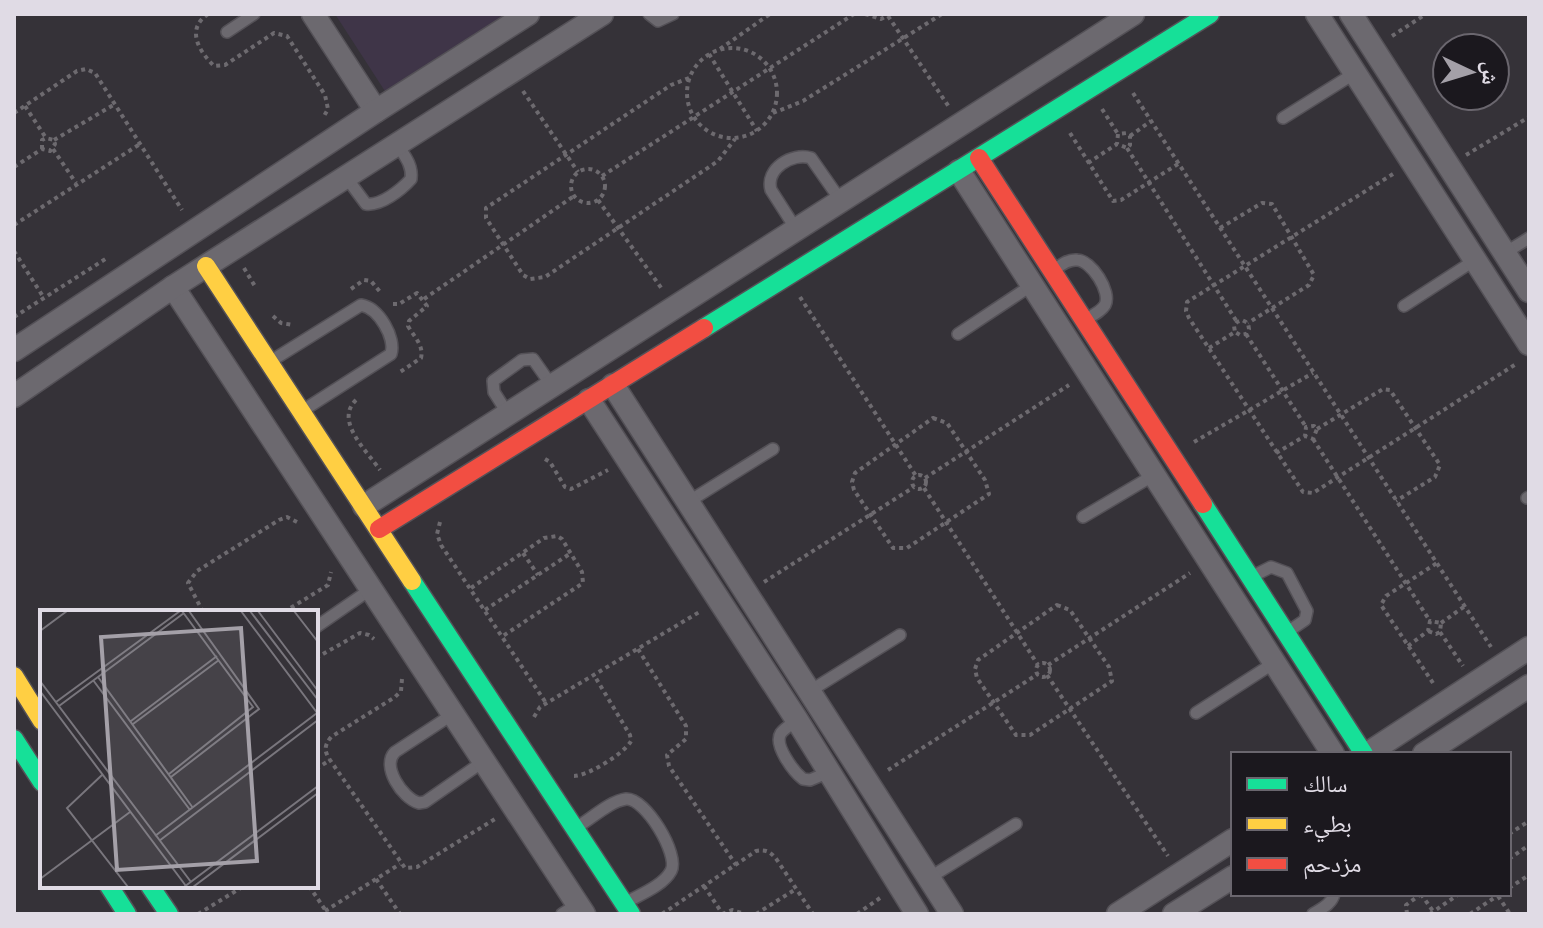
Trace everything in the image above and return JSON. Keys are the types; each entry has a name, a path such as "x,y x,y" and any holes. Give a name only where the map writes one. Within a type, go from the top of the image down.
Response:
{"street":[{"path":"313,14 376,111"},
{"path":"14,350 528,14"},
{"path":"14,396 173,287 602,14"},
{"path":"364,506 1133,14"},
{"path":"379,529 1210,14"},
{"path":"1317,14 1529,344"},
{"path":"1351,14 1529,291"},
{"path":"979,158 1365,752"},
{"path":"959,171 1332,752"},
{"path":"206,266 628,909"},
{"path":"173,287 484,761 575,911"},
{"path":"613,385 952,914"},
{"path":"589,400 797,720 917,914"},
{"path":"1369,752 1529,648"},
{"path":"14,676 40,718"},
{"path":"1427,752 1528,690"},
{"path":"14,739 40,779"},
{"path":"1118,914 1231,841"},
{"path":"1189,910 1231,878"},
{"path":"110,888 127,914"},
{"path":"151,888 169,914"}],"lane":[{"path":"227,32 254,14"},
{"path":"649,14 658,21 673,14"},
{"path":"1283,118 1355,73"},
{"path":"346,177 366,204 379,203 411,179 412,171 397,144"},
{"path":"796,229 771,190 770,175 774,169 795,157 811,158 841,201"},
{"path":"1505,253 1529,238"},
{"path":"1052,272 1074,259 1090,266 1107,297 1104,306 1084,321"},
{"path":"1404,306 1475,260"},
{"path":"958,334 1032,285"},
{"path":"269,362 353,308 369,306 375,312 391,338 391,354 302,411"},
{"path":"508,414 494,392 493,381 522,360 538,362 552,386"},
{"path":"688,502 773,449"},
{"path":"1083,517 1154,475"},
{"path":"1250,578 1271,567 1287,573 1307,611 1305,620 1286,633"},
{"path":"318,626 371,589"},
{"path":"810,691 900,635"},
{"path":"1196,713 1274,663"},
{"path":"453,714 395,752 390,757 391,772 408,797 419,803 425,802 484,761"},
{"path":"575,829 626,799 637,801 644,807 672,852 674,863 670,874 628,909"},
{"path":"929,878 1016,824"},
{"path":"1313,914 1325,907 1334,896"}],"path":[{"path":"208,14 196,25 194,32 214,66 225,65 274,33 287,36 325,95 328,109 319,124"},
{"path":"770,14 709,54 697,64 689,78 687,99 693,118 711,134 735,139 757,131 773,113 803,101 942,14"},
{"path":"602,176 854,14"},
{"path":"865,14 873,18 889,15 961,124"},
{"path":"1373,48 1426,14"},
{"path":"720,49 739,48 756,54 770,68 778,90 773,113"},
{"path":"709,54 757,131"},
{"path":"14,113 77,71 86,69 95,73 182,210 194,202"},
{"path":"1119,72 1503,665"},
{"path":"510,73 578,172"},
{"path":"689,78 671,85 486,208 486,218 523,275 538,279 545,277 718,161 735,139"},
{"path":"25,106 46,138 54,140 115,104"},
{"path":"1056,111 1113,201 1121,200 1178,164"},
{"path":"1448,165 1529,117"},
{"path":"1130,136 1151,121"},
{"path":"1117,144 1118,134 1127,133 1130,136"},
{"path":"1127,148 1130,136"},
{"path":"42,149 42,140 46,138"},
{"path":"54,140 53,149 77,184"},
{"path":"14,225 140,144"},
{"path":"1088,163 1117,144"},
{"path":"1117,144 1127,148 1237,322"},
{"path":"14,167 42,149 53,149"},
{"path":"1412,163 1187,302 1186,311 1303,492 1313,493 1516,364"},
{"path":"595,170 602,176 605,184 598,200 581,202 574,196 572,179 578,172 595,170"},
{"path":"424,299 574,196"},
{"path":"598,200 675,307"},
{"path":"1220,228 1267,202 1275,207 1312,269 1313,280 1248,323"},
{"path":"232,249 256,288"},
{"path":"14,252 44,298"},
{"path":"14,317 107,258"},
{"path":"788,278 916,476 925,478 1088,373"},
{"path":"347,291 364,280 371,281 391,304 399,304 417,293 424,299 427,306 412,317 408,326 420,345 421,358 391,378"},
{"path":"272,314 281,323 292,326 303,323"},
{"path":"1235,332 1237,322 1242,320 1248,323"},
{"path":"1246,334 1248,323"},
{"path":"1208,348 1235,332"},
{"path":"1235,332 1246,334"},
{"path":"1246,334 1306,427 1305,436"},
{"path":"1171,456 1313,373"},
{"path":"1313,439 1317,429 1340,414 1383,389 1390,390 1437,459 1439,472 1396,501"},
{"path":"367,393 349,407 346,417 349,426 393,488"},
{"path":"941,419 947,423 985,480 989,494 900,550 888,543 852,482 855,473 895,444 927,421 941,419"},
{"path":"1306,427 1314,426 1317,429"},
{"path":"1276,453 1305,436"},
{"path":"1305,436 1313,439 1430,621 1428,631 1408,646"},
{"path":"539,458 550,462 565,487 571,489 628,459"},
{"path":"914,487 913,479 916,476"},
{"path":"925,478 924,488 1038,665 1038,674"},
{"path":"747,593 914,487 924,488"},
{"path":"446,515 439,523 437,534 441,545 546,703"},
{"path":"202,610 188,583 197,571 279,520 287,517 300,525"},
{"path":"470,588 550,536 562,539 582,572 583,583 503,636"},
{"path":"523,553 538,575"},
{"path":"485,610 571,553"},
{"path":"1038,665 1048,665 1209,561"},
{"path":"1437,563 1386,596 1381,605 1446,702"},
{"path":"287,610 328,585 331,571"},
{"path":"537,726 535,712 546,703 720,600"},
{"path":"1064,606 1070,610 1109,667 1112,681 1023,737 1011,730 977,678 975,669 978,660 1016,632 1050,609 1064,606"},
{"path":"1430,621 1441,623 1465,606"},
{"path":"1441,623 1440,632 1474,684"},
{"path":"1428,631 1440,632"},
{"path":"638,649 686,726 686,739 667,755 669,766 736,865"},
{"path":"1048,665 1047,675 1180,874"},
{"path":"868,783 1038,674 1047,675"},
{"path":"565,771 577,777 584,775 623,751 631,741 594,675"},
{"path":"318,768 330,760"},
{"path":"1511,833 1529,821"},
{"path":"1511,858 1529,845"},
{"path":"662,914 763,849 771,853 813,914"},
{"path":"310,888 326,912 400,864"},
{"path":"1511,887 1529,875"},
{"path":"376,879 400,914"},
{"path":"704,886 722,914 732,910 745,914"},
{"path":"857,914 899,886"},
{"path":"198,914 241,888"},
{"path":"756,914 796,889"},
{"path":"1407,914 1406,905 1418,896"},
{"path":"1432,913 1456,896"},
{"path":"1470,914 1495,896"},
{"path":"1499,896 1510,914"}],"shaded area":[{"path":"335,14 531,14 392,102"}],"traffic: fast":[{"path":"704,328 1210,14"},
{"path":"1203,504 1363,752"},
{"path":"412,581 631,914"},
{"path":"14,739 40,779"},
{"path":"110,888 127,914"},
{"path":"151,888 169,914"}],"traffic: slow":[{"path":"206,266 412,581"},
{"path":"14,676 40,718"}],"traffic: jam":[{"path":"979,158 1203,504"},
{"path":"379,529 704,328"}]}
